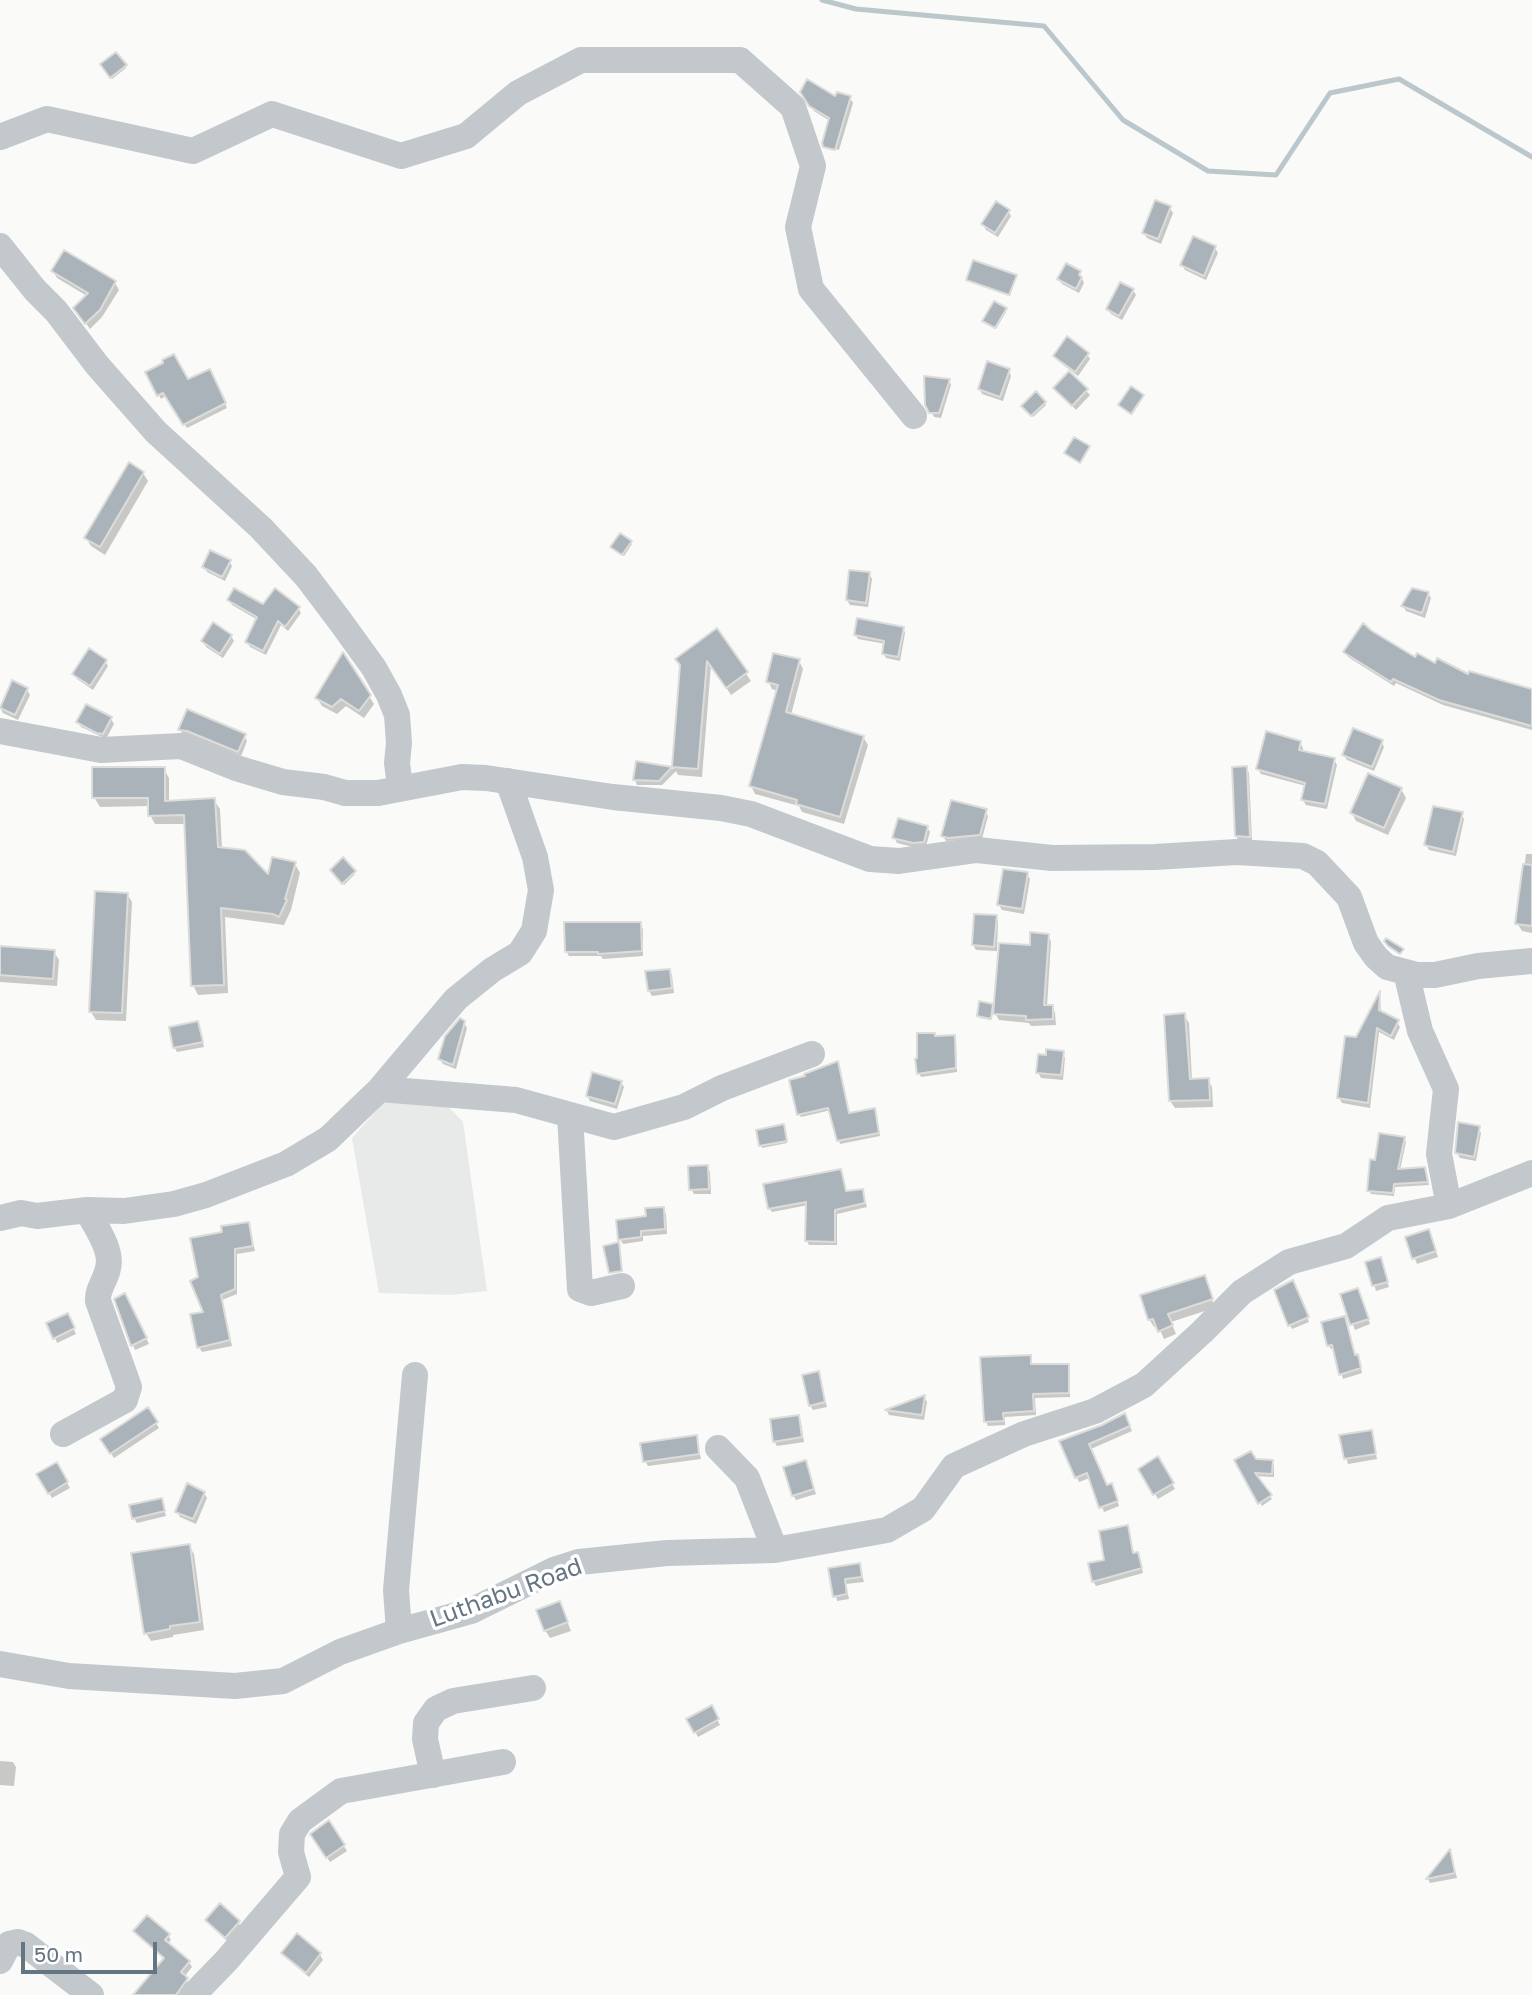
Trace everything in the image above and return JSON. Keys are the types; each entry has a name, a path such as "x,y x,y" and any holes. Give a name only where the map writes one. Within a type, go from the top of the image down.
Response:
{"street":[{"path":"0,137 47,119 193,151 272,114 401,156 466,136 518,93 582,60 740,60 793,107 813,166 798,227 811,289 914,416"},
{"path":"0,246 35,290 56,311 97,365 156,432 261,528 306,576 340,621 374,668 397,715 400,787"},
{"path":"0,731 101,750 181,746 236,768 283,782 324,787 345,793 378,793 462,777 751,814 870,859 899,861 977,850 1052,858 1155,857 1237,852 1303,856 1317,863 1349,897 1366,943 1387,967 1435,975 1478,966 1532,961"},
{"path":"0,1218 21,1213 37,1216 87,1210 124,1211 174,1204 206,1195 286,1164 328,1139 380,1089 456,999 492,970 520,953 534,930 541,891 535,857 508,781"},
{"path":"1406,972 1420,1031 1446,1089 1438,1154 1450,1206 1532,1173"},
{"path":"380,1089 516,1100 614,1127 684,1107 722,1088 812,1054"},
{"path":"570,1116 580,1289 591,1293 622,1286"},
{"name":"Luthabu Road","path":"0,1664 69,1676 235,1686 283,1681 340,1651 471,1611 554,1570 579,1562 667,1553 775,1550 887,1530 923,1509 954,1466 1024,1434 1095,1411 1144,1385 1242,1292 1289,1262 1346,1247 1388,1218 1450,1206"},
{"path":"63,1434 125,1400 129,1387 98,1301 98,1293 110,1258 87,1210"},
{"path":"399,1631 396,1590 415,1375"},
{"path":"718,1448 747,1478 775,1550"},
{"path":"433,1775 425,1739 426,1723 436,1709 453,1701 533,1688"},
{"path":"193,1995 298,1877 291,1852 292,1834 300,1821 341,1791 503,1762"},
{"path":"0,1961 9,1944 18,1942 26,1945 91,1995"}],"shaded area":[{"path":"399,1085 428,1085 463,1122 487,1291 451,1295 379,1293 352,1138"}],"building":[{"path":"116,52 127,65 110,78 100,64"},
{"path":"807,79 835,96 837,92 851,96 835,150 823,147 822,143 829,118 809,106 800,92"},
{"path":"1155,200 1171,206 1158,239 1142,233"},
{"path":"996,201 1010,210 995,233 981,224"},
{"path":"1193,236 1216,246 1204,276 1180,265"},
{"path":"64,250 116,281 100,310 85,324 73,308 88,293 51,271"},
{"path":"973,260 1017,275 1009,295 966,280"},
{"path":"1066,263 1081,271 1079,275 1082,277 1076,289 1057,279"},
{"path":"1120,282 1134,289 1119,316 1106,309"},
{"path":"994,301 1007,308 995,328 982,321"},
{"path":"1067,336 1089,353 1075,372 1053,356"},
{"path":"174,354 188,379 210,369 226,403 183,425 163,393 157,396 145,372"},
{"path":"987,361 1010,369 1000,397 978,389"},
{"path":"1069,371 1088,389 1072,406 1053,388"},
{"path":"924,376 950,379 939,413 929,413 925,405"},
{"path":"1131,386 1144,395 1131,414 1118,405"},
{"path":"1036,391 1046,402 1031,416 1021,406"},
{"path":"1074,437 1090,446 1080,463 1064,453"},
{"path":"129,462 144,472 100,547 84,538"},
{"path":"620,533 632,541 622,555 610,547"},
{"path":"210,550 231,560 222,577 202,567"},
{"path":"849,570 870,572 866,603 846,600"},
{"path":"234,588 263,604 275,588 300,607 285,627 278,621 263,651 245,642 257,617 227,600"},
{"path":"1412,588 1429,592 1422,613 1401,606"},
{"path":"857,618 904,627 898,657 882,654 884,641 854,635"},
{"path":"213,622 232,635 220,654 201,641"},
{"path":"1363,623 1415,657 1417,653 1435,663 1437,658 1468,674 1469,671 1532,689 1532,726 1439,700 1393,679 1391,682 1343,652"},
{"path":"717,628 748,672 726,688 707,661 698,769 672,767 680,665 675,659"},
{"path":"89,648 107,660 90,686 72,674"},
{"path":"343,652 371,695 359,711 341,699 332,707 315,698"},
{"path":"773,653 800,659 786,712 864,736 840,817 796,804 797,800 749,786 778,685 766,682"},
{"path":"12,680 28,688 15,715 0,708"},
{"path":"86,704 112,717 103,734 76,722"},
{"path":"187,709 246,734 238,752 187,731 178,730"},
{"path":"1353,728 1383,740 1372,767 1342,755"},
{"path":"1266,731 1301,741 1299,750 1335,758 1325,804 1301,800 1305,783 1256,769"},
{"path":"636,761 672,767 659,781 633,780"},
{"path":"1247,766 1250,837 1235,836 1232,767"},
{"path":"92,767 165,767 165,801 215,798 218,847 245,850 268,874 272,857 296,862 285,899 287,900 279,917 221,908 224,985 191,986 184,815 148,816 148,798 92,798"},
{"path":"1368,773 1402,788 1384,828 1350,813"},
{"path":"951,800 987,809 980,835 948,838 941,836"},
{"path":"1433,806 1463,812 1453,852 1424,845"},
{"path":"898,818 928,826 924,842 913,843 892,838"},
{"path":"343,857 356,871 342,884 330,870"},
{"path":"1523,864 1532,865 1532,926 1515,924"},
{"path":"1003,869 1028,872 1022,909 997,905"},
{"path":"95,891 128,893 122,1013 89,1012"},
{"path":"974,914 997,915 994,947 972,945"},
{"path":"564,922 641,922 642,951 598,954 565,952"},
{"path":"1030,932 1049,934 1044,1005 1053,1005 1053,1019 1026,1020 1026,1016 993,1014 999,943 1030,945"},
{"path":"1386,938 1404,949 1400,954 1388,946 1384,941"},
{"path":"0,946 55,950 53,979 0,975"},
{"path":"670,969 672,988 648,991 645,971"},
{"path":"1380,991 1379,1010 1399,1020 1391,1036 1377,1028 1368,1103 1337,1098 1345,1036 1356,1037"},
{"path":"979,1001 993,1004 991,1019 977,1016"},
{"path":"1185,1013 1190,1079 1209,1078 1210,1100 1169,1101 1164,1015"},
{"path":"460,1018 465,1021 453,1065 438,1059 445,1036"},
{"path":"198,1021 203,1042 173,1048 169,1027"},
{"path":"917,1033 955,1035 956,1068 917,1074"},
{"path":"1046,1049 1064,1051 1061,1075 1036,1073 1038,1054 1046,1055"},
{"path":"838,1061 849,1113 875,1108 879,1133 837,1141 828,1108 797,1115 789,1080"},
{"path":"592,1072 622,1081 615,1104 586,1096"},
{"path":"1458,1122 1480,1126 1474,1157 1455,1153"},
{"path":"784,1124 787,1141 759,1146 756,1130"},
{"path":"1379,1133 1405,1137 1398,1169 1425,1167 1428,1182 1394,1184 1393,1193 1367,1191 1370,1159 1375,1160"},
{"path":"708,1165 709,1189 689,1190 688,1166"},
{"path":"841,1169 846,1191 863,1189 865,1203 835,1210 835,1242 805,1241 806,1202 768,1209 763,1184"},
{"path":"664,1207 665,1229 641,1231 641,1237 618,1240 616,1220 646,1216 645,1208"},
{"path":"249,1222 253,1246 235,1249 235,1289 221,1295 230,1340 197,1348 190,1314 203,1312 190,1281 198,1277 190,1238 222,1232 221,1226"},
{"path":"1429,1229 1436,1251 1412,1259 1405,1237"},
{"path":"619,1242 622,1271 609,1273 603,1246"},
{"path":"1381,1257 1388,1282 1372,1286 1365,1262"},
{"path":"1205,1275 1213,1299 1168,1314 1173,1325 1158,1332 1153,1319 1148,1320 1140,1295"},
{"path":"1293,1280 1309,1317 1288,1326 1274,1290"},
{"path":"1358,1288 1369,1319 1350,1325 1340,1294"},
{"path":"125,1293 147,1338 131,1346 114,1299"},
{"path":"68,1313 75,1328 53,1339 46,1323"},
{"path":"1345,1316 1361,1368 1339,1375 1332,1345 1327,1346 1321,1322"},
{"path":"1031,1355 1031,1364 1069,1364 1069,1393 1033,1394 1034,1411 1003,1413 1004,1421 984,1422 980,1357"},
{"path":"819,1371 825,1402 809,1406 802,1375"},
{"path":"925,1395 922,1415 885,1410"},
{"path":"148,1407 158,1422 110,1454 100,1439"},
{"path":"1125,1413 1130,1426 1089,1444 1107,1485 1112,1483 1118,1501 1099,1508 1087,1473 1075,1478 1059,1441"},
{"path":"799,1415 802,1437 773,1442 770,1419"},
{"path":"1372,1430 1376,1454 1344,1459 1339,1435"},
{"path":"697,1435 699,1454 643,1462 640,1443"},
{"path":"1251,1451 1256,1459 1273,1460 1272,1474 1255,1473 1272,1495 1258,1504 1234,1460"},
{"path":"1158,1456 1174,1483 1153,1495 1138,1469"},
{"path":"806,1460 814,1489 792,1496 783,1467"},
{"path":"57,1462 68,1482 48,1494 36,1474"},
{"path":"187,1483 205,1492 193,1519 175,1512"},
{"path":"162,1498 165,1511 132,1519 129,1505"},
{"path":"1128,1525 1133,1553 1138,1552 1142,1568 1092,1582 1088,1563 1104,1560 1099,1531"},
{"path":"190,1544 200,1622 170,1626 170,1629 144,1634 131,1553"},
{"path":"860,1563 862,1577 845,1579 847,1594 833,1597 828,1568"},
{"path":"560,1601 568,1622 544,1631 536,1610"},
{"path":"712,1705 719,1719 694,1733 686,1719"},
{"path":"329,1820 345,1845 326,1858 310,1834"},
{"path":"1450,1849 1455,1873 1426,1879"},
{"path":"220,1903 240,1921 225,1938 205,1920"},
{"path":"147,1915 170,1934 165,1940 190,1961 181,1972 188,1978 176,1995 133,1995 164,1958 133,1931"},
{"path":"297,1933 321,1953 306,1973 281,1953"}],"waterway":[{"path":"822,0 856,9 1044,26 1123,120 1208,171 1276,175 1330,93 1399,79 1532,157"}]}
